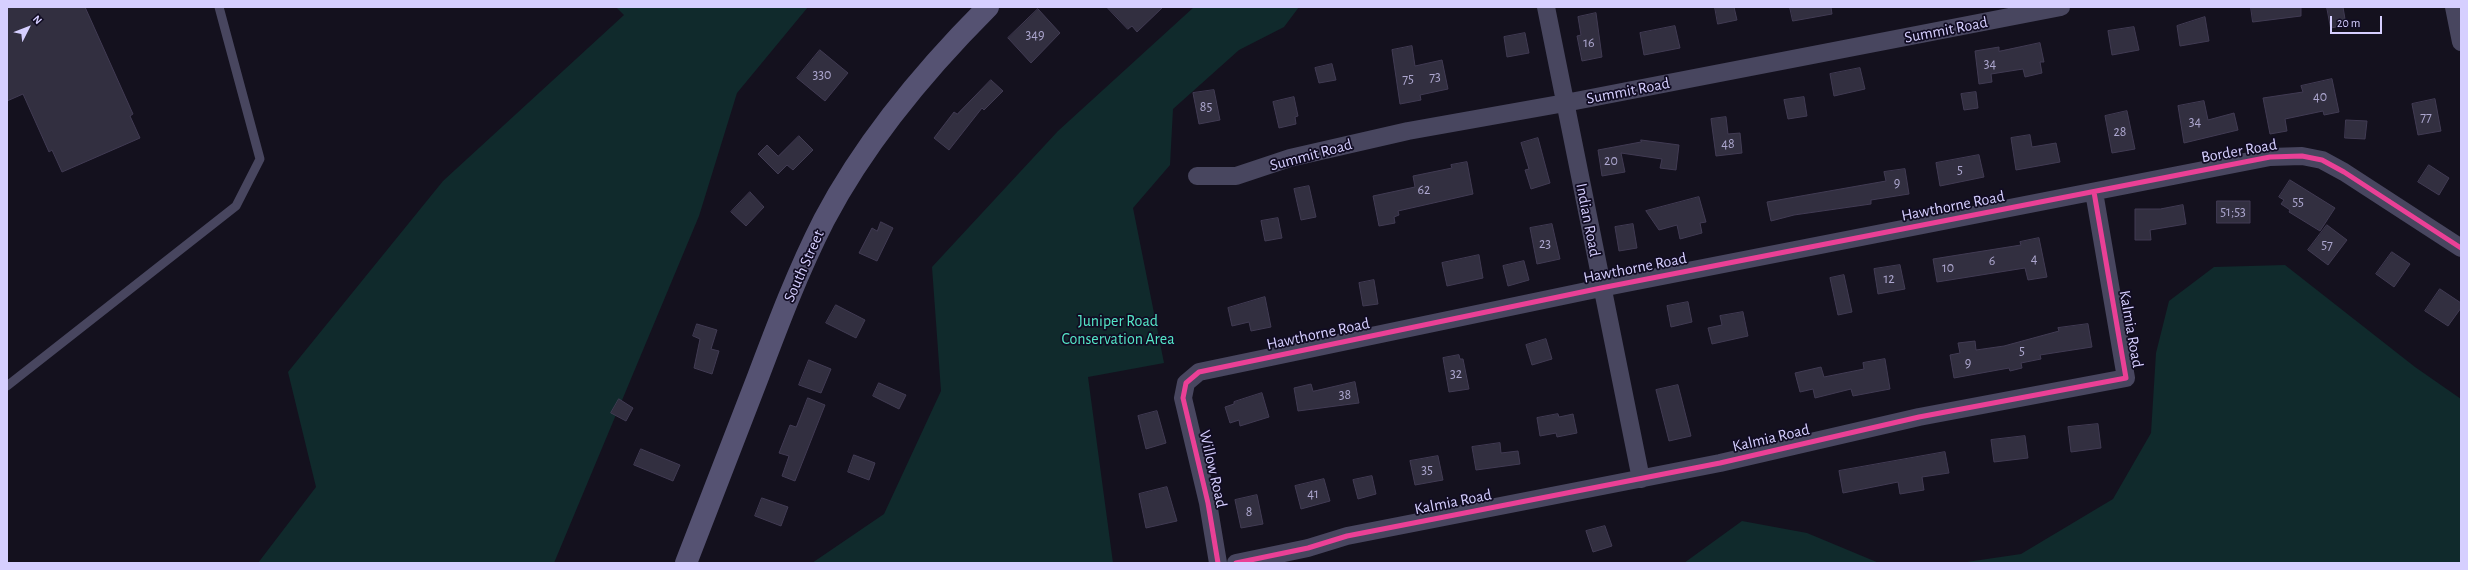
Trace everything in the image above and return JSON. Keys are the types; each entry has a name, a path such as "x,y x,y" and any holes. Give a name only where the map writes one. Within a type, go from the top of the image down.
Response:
{"main road":[{"name":"South Street","path":"686,563 776,331 825,220 858,164 882,129 942,55 988,7"}],"street":[{"name":"Indian Road","path":"1546,7 1601,288 1641,479"},
{"name":"Summit Road","path":"1197,176 1236,176 1290,158 1408,131 1565,103 2061,7"},
{"path":"2454,7 2461,42"},
{"name":"Border Road","path":"2094,192 2259,159 2280,156 2307,157 2322,160 2344,172 2461,248"},
{"name":"Hawthorne Road","path":"1186,382 1199,372 1601,288 2094,192"},
{"name":"Kalmia Road","path":"1236,563 1308,548 1347,536 1641,479 1919,418 2126,378 2094,192"},
{"name":"Willow Road","path":"1186,382 1183,398 1207,498 1218,563"}],"lane":[{"path":"7,386 236,206 260,159 219,7"}],"green space":[{"path":"616,7 808,7 737,93 699,216 554,563 258,563 316,487 288,372 443,181 624,15"},
{"name":"Juniper Road Conservation Area","path":"1194,7 1299,7 1284,27 1239,50 1173,109 1170,165 1133,208 1164,363 1088,377 1113,563 812,563 884,514 941,391 932,267 1058,131"},
{"path":"2285,265 2415,367 2461,399 2461,563 1960,563 2021,554 2113,499 2151,433 2156,353 2169,301 2214,267"},
{"path":"1742,521 1807,533 1879,563 1684,563"}],"building":[{"path":"7,7 85,7 133,114 130,116 140,138 62,172 52,150 49,152 23,94 7,101"},
{"path":"1107,7 1163,7 1137,32 1132,26 1128,29"},
{"path":"1715,7 1734,7 1737,20 1718,24"},
{"path":"1790,7 1831,7 1832,14 1793,21"},
{"path":"2251,7 2301,7 2301,16 2253,22"},
{"path":"2327,7 2343,7 2346,25 2331,28"},
{"path":"1038,9 1060,33 1031,63 1008,38"},
{"path":"1596,13 1602,57 1582,61 1577,36 1581,35 1578,17"},
{"path":"2205,17 2209,41 2180,46 2177,26"},
{"path":"1675,26 1680,48 1644,55 1640,33"},
{"path":"2134,27 2139,50 2112,55 2108,31"},
{"path":"1525,33 1529,53 1507,57 1504,37"},
{"path":"2040,43 2044,62 2040,62 2042,73 2025,77 2023,69 1991,74 1992,82 1979,84 1975,51 1999,47 1999,51"},
{"path":"1412,46 1415,66 1442,60 1448,89 1420,95 1421,100 1400,104 1392,50"},
{"path":"820,50 848,73 825,101 797,78"},
{"path":"1332,64 1336,80 1319,83 1315,68"},
{"path":"1860,68 1865,89 1834,96 1830,74"},
{"path":"2332,79 2339,112 2324,115 2323,111 2285,119 2287,131 2270,134 2263,98 2303,92 2301,86"},
{"path":"991,80 1003,91 984,110 982,108 949,150 934,138 954,112 957,114"},
{"path":"1214,90 1220,120 1199,124 1193,93"},
{"path":"1976,92 1978,108 1964,110 1961,94"},
{"path":"1294,97 1298,116 1295,117 1296,124 1279,128 1273,102"},
{"path":"1804,97 1807,116 1788,119 1784,100"},
{"path":"2435,99 2441,131 2418,135 2412,104"},
{"path":"2204,101 2208,120 2234,113 2238,130 2184,143 2178,106"},
{"path":"2127,111 2135,149 2112,153 2105,116"},
{"path":"1726,117 1728,134 1740,133 1742,153 1716,156 1711,119"},
{"path":"2346,120 2367,121 2365,139 2345,138"},
{"path":"2030,135 2032,147 2056,143 2060,162 2016,170 2011,138"},
{"path":"799,136 813,150 793,170 787,165 778,174 758,154 767,145 778,156"},
{"path":"1538,138 1550,183 1531,189 1525,170 1529,169 1521,143"},
{"path":"1641,140 1679,145 1676,170 1660,168 1662,159 1621,153 1625,172 1602,176 1598,150 1641,142"},
{"path":"1979,155 1984,177 1940,186 1936,163"},
{"path":"1467,162 1473,194 1398,211 1399,215 1394,217 1395,223 1379,226 1373,196 1415,187 1413,176 1452,168 1451,165"},
{"path":"2429,165 2449,178 2439,195 2418,182"},
{"path":"1905,169 1909,194 1871,200 1871,204 1794,215 1771,221 1767,202 1886,181 1884,172"},
{"path":"2290,180 2335,208 2320,231 2289,212 2290,210 2281,204 2284,200 2279,197"},
{"path":"1309,186 1316,217 1301,220 1294,189"},
{"path":"750,192 764,207 746,226 731,212"},
{"path":"1699,197 1706,222 1700,223 1702,233 1680,239 1677,225 1659,230 1646,211"},
{"path":"2217,201 2250,201 2250,223 2217,223"},
{"path":"2183,205 2186,224 2150,230 2151,240 2135,240 2135,209 2160,209"},
{"path":"1278,218 1282,238 1265,241 1261,221"},
{"path":"881,222 893,228 877,261 859,253 872,228 877,231"},
{"path":"1552,224 1560,259 1537,264 1530,228"},
{"path":"1633,224 1637,248 1619,251 1615,227"},
{"path":"2327,225 2347,240 2328,265 2308,250"},
{"path":"2039,238 2047,277 2028,280 2025,268 1937,282 1933,259 2021,245 2020,242"},
{"path":"2392,252 2410,264 2394,287 2376,274"},
{"path":"1479,255 1483,278 1447,286 1442,263"},
{"path":"1524,261 1529,280 1508,286 1503,266"},
{"path":"1900,265 1905,289 1878,294 1874,269"},
{"path":"1844,275 1852,312 1838,315 1830,278"},
{"path":"1374,280 1378,304 1363,306 1359,283"},
{"path":"2440,289 2461,303 2461,308 2448,326 2425,311"},
{"path":"1265,297 1271,327 1251,331 1249,322 1232,326 1228,308"},
{"path":"1688,302 1692,322 1671,327 1667,306"},
{"path":"836,305 865,320 856,338 826,323"},
{"path":"1743,312 1748,336 1712,344 1708,328 1722,325 1720,316"},
{"path":"697,324 717,330 711,349 719,351 712,374 694,368 700,339 693,336"},
{"path":"2088,324 2092,347 2040,355 2041,359 2021,363 2022,368 2010,371 2009,368 1954,378 1950,355 1960,353 1958,343 1975,341 1976,350 2004,346 2059,331 2058,328"},
{"path":"1546,339 1552,359 1532,365 1526,345"},
{"path":"1459,355 1460,359 1463,359 1469,389 1449,392 1443,358"},
{"path":"1885,359 1890,389 1853,396 1851,389 1815,398 1813,389 1800,392 1795,373 1821,367 1824,377 1864,369 1863,363"},
{"path":"809,360 831,369 821,393 799,385"},
{"path":"1355,382 1359,403 1298,411 1294,388 1311,384 1313,391"},
{"path":"879,383 906,395 899,409 873,396"},
{"path":"1678,385 1691,436 1669,441 1656,390"},
{"path":"1262,393 1269,417 1240,426 1239,420 1230,423 1225,407 1234,404 1234,402"},
{"path":"808,398 825,405 795,481 782,476 789,456 779,453 790,425 796,427"},
{"path":"619,399 633,408 626,421 611,413"},
{"path":"1157,411 1166,443 1146,449 1138,416"},
{"path":"1558,414 1559,417 1573,414 1577,433 1557,437 1556,433 1540,436 1537,418"},
{"path":"2098,424 2101,448 2071,452 2068,427"},
{"path":"2025,436 2028,458 1994,462 1991,440"},
{"path":"1500,443 1501,453 1518,451 1520,464 1476,470 1472,447"},
{"path":"641,449 680,465 673,481 634,465"},
{"path":"1945,452 1949,473 1922,477 1924,490 1900,494 1898,482 1843,493 1839,471"},
{"path":"854,455 875,463 869,480 848,472"},
{"path":"1438,456 1443,480 1415,485 1410,461"},
{"path":"1372,476 1376,494 1358,499 1353,480"},
{"path":"1324,479 1330,501 1301,509 1295,486"},
{"path":"1167,487 1177,521 1146,528 1139,494"},
{"path":"1257,495 1263,524 1241,528 1235,500"},
{"path":"762,498 788,507 781,526 755,516"},
{"path":"1605,526 1612,546 1593,552 1586,531"}],"cycle path":[{"path":"1218,563 1208,503 1183,398 1186,383 1199,372 1601,288 2270,157 2302,156 2322,160 2344,172 2461,248"},
{"path":"1236,563 1308,548 1347,536 1720,463 1919,417 2126,378 2094,192"}]}
